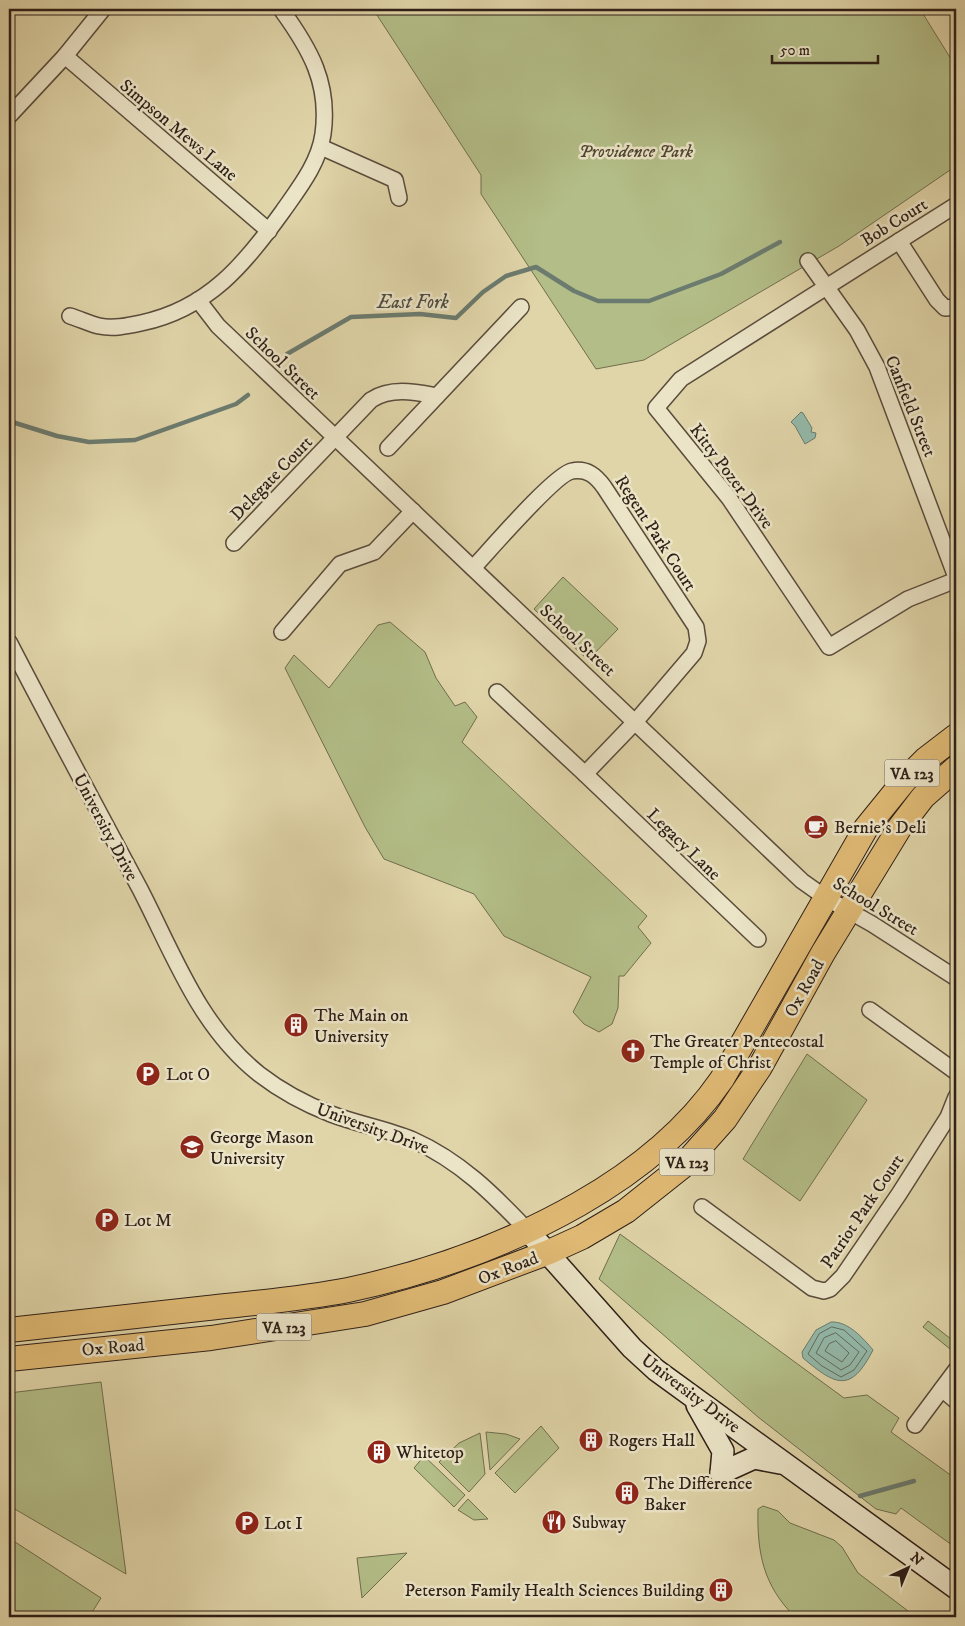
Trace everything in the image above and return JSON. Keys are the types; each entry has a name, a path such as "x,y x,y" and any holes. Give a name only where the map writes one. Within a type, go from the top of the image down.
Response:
{"main road":[{"name":"VA 123","path":"826,898 866,828 910,775 926,759 956,736"},
{"name":"VA 123","path":"848,910 900,827 923,797 956,768"},
{"name":"Ox Road","path":"9,1330 291,1299 347,1290 388,1280 461,1257 528,1231 616,1183 663,1147 690,1121 722,1079 826,898"},
{"name":"Ox Road","path":"9,1359 212,1338 366,1314 443,1292 549,1252 582,1236 648,1196 684,1166 725,1119 760,1067 848,910"}],"street":[{"path":"9,116 64,56 103,9"},
{"path":"70,316 99,326 122,327 154,320 198,300 216,289 236,270 269,231 312,166 321,147 324,117 322,82 309,50 281,9"},
{"name":"Simpson Mews Lane","path":"64,56 269,231"},
{"path":"321,147 395,180 400,198"},
{"name":"Bob Court","path":"852,271 956,205"},
{"path":"899,241 938,300 945,308 956,307"},
{"name":"Canfield Street","path":"808,261 857,330 877,367 956,578"},
{"name":"Kitty Pozer Drive","path":"852,271 681,379 656,408 729,498 829,647 908,599 956,578"},
{"name":"School Street","path":"198,300 218,326 636,721 802,881 826,898 956,978"},
{"path":"388,448 521,307"},
{"name":"Delegate Court","path":"234,543 371,400 380,394 410,391 437,396"},
{"name":"Regent Park Court","path":"473,568 560,477 570,471 581,470 595,475 696,627 698,641 694,653 636,721"},
{"path":"282,632 340,564 374,552 413,511"},
{"name":"University Drive","path":"9,642 140,890 192,996 222,1038 257,1073 298,1100 331,1114 410,1139 453,1161 487,1188 549,1252 632,1348 656,1370 956,1588"},
{"name":"Legacy Lane","path":"497,692 758,939"},
{"path":"585,774 636,721"},
{"path":"870,1010 956,1072"},
{"name":"Patriot Park Court","path":"702,1207 812,1288 824,1291 830,1289 843,1276 899,1194 948,1117 956,1097"},
{"path":"915,1425 956,1370"},
{"path":"942,1389 956,1400"},
{"path":"692,1396 717,1436 723,1450 721,1472 754,1458 786,1464"}],"green space":[{"name":"Providence Park","path":"373,9 920,9 956,67 956,166 839,246 644,360 596,369 481,194 481,175"},
{"path":"563,577 618,629 588,660 534,609"},
{"path":"390,622 425,652 436,678 455,706 465,702 477,717 462,742 647,916 638,927 651,943 624,976 619,976 618,1008 612,1024 599,1032 584,1024 573,1012 591,977 504,936 474,894 384,859 365,827 285,668 294,655 329,688 378,625"},
{"path":"807,1054 867,1100 800,1201 743,1159"},
{"path":"620,1234 844,1398 867,1395 899,1418 891,1432 956,1479 956,1548 901,1508 896,1514 876,1509 758,1417 599,1279"},
{"path":"928,1321 956,1343 955,1353 923,1327"},
{"path":"101,1382 126,1574 13,1508 9,1393"},
{"path":"541,1426 559,1448 515,1493 495,1473"},
{"path":"486,1432 506,1434 520,1439 490,1470"},
{"path":"480,1433 485,1474 469,1492 439,1462 459,1443"},
{"path":"424,1456 465,1495 454,1507 414,1468"},
{"path":"468,1499 488,1519 474,1520 458,1510"},
{"path":"763,1506 778,1511 790,1523 834,1540 842,1547 858,1573 916,1617 795,1617 776,1593 764,1568 758,1525 758,1509"},
{"path":"9,1538 101,1598 89,1617 9,1617"},
{"path":"407,1553 362,1598 357,1558"}],"water":[{"path":"801,412 812,428 811,432 816,433 815,438 805,444 791,422"},
{"path":"831,1322 837,1322 849,1327 873,1350 865,1364 850,1379 842,1381 825,1375 803,1358 802,1352 816,1330"}],"waterway":[{"name":"East Fork","path":"287,354 351,317 420,314 456,318 483,292 506,276 536,267 574,291 598,301 649,301 721,274 780,242"},
{"name":"East Fork","path":"9,421 57,436 89,442 135,440 236,404 248,395"},
{"path":"860,1496 914,1481"}],"place":[{"name":"Bernie's Deli","path":"816,827"},
{"name":"The Main on University","path":"296,1025"},
{"name":"The Greater Pentecostal Temple of Christ","path":"633,1051"},
{"name":"Lot O","path":"148,1074"},
{"name":"George Mason University","path":"192,1147"},
{"name":"Lot M","path":"107,1220"},
{"name":"Rogers Hall","path":"591,1440"},
{"name":"Whitetop","path":"379,1452"},
{"name":"The Difference Baker","path":"627,1493"},
{"name":"Subway","path":"554,1522"},
{"name":"Lot I","path":"247,1523"},
{"name":"Peterson Family Health Sciences Building","path":"721,1590"}]}
